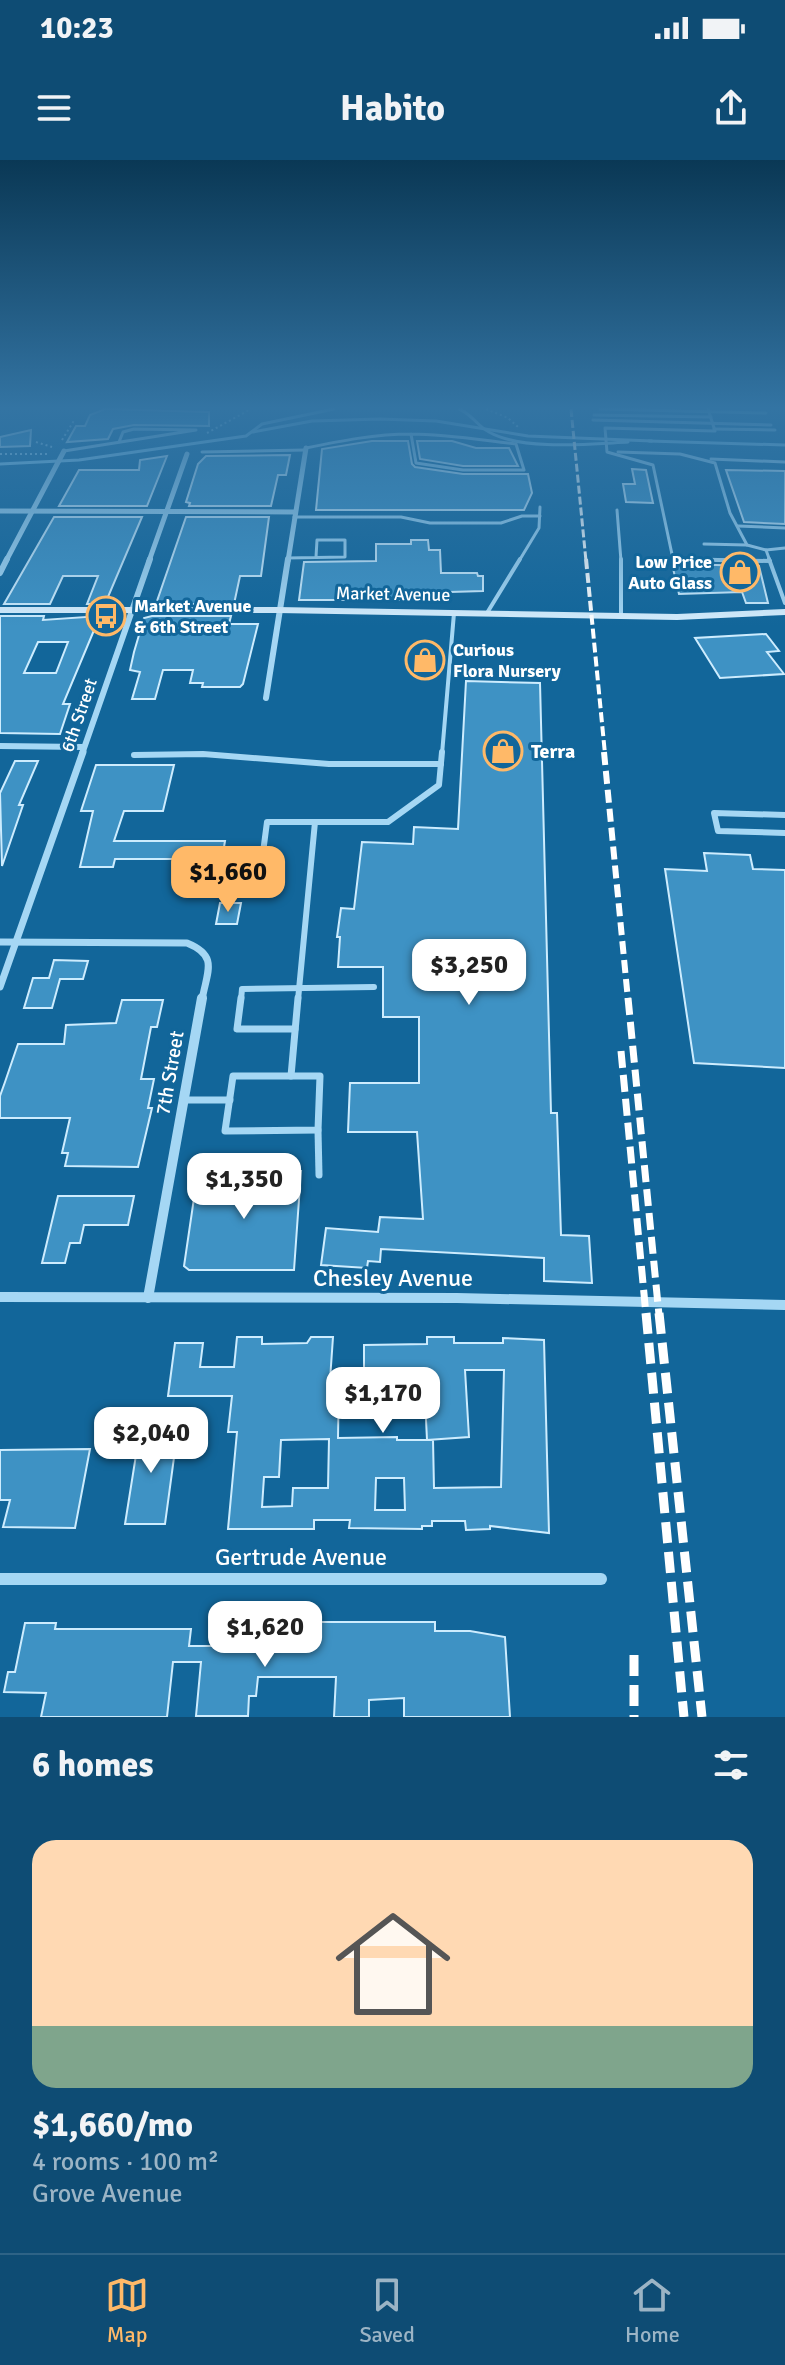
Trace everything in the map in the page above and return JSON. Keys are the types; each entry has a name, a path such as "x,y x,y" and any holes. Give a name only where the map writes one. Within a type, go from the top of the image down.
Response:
{"street":[{"path":"0,573 49,482"},
{"name":"6th Street","path":"0,987 177,482"},
{"path":"266,698 277,610 300,482"},
{"path":"0,511 295,514"},
{"name":"Market Avenue","path":"0,610 277,610 677,617 785,612"},
{"path":"0,746 82,747"},
{"path":"0,942 16,942"},
{"name":"7th Street","path":"16,942 187,943 204,950 209,959 148,1298"},
{"name":"Chesley Avenue","path":"0,1297 457,1298 785,1305"},
{"name":"Gertrude Avenue","path":"0,1579 601,1579"}],"lane":[{"path":"657,482 673,559 770,561"},
{"path":"721,482 730,513 747,545"},
{"path":"487,613 539,528 540,507"},
{"path":"617,510 623,583 621,616"},
{"path":"295,514 401,517 444,523 501,523 522,516 540,516"},
{"path":"738,526 785,528"},
{"path":"287,558 345,557 345,540 317,540 316,557"},
{"path":"704,544 747,545 766,550 785,548"},
{"path":"766,550 785,603"},
{"path":"259,883 267,822 388,822 439,785 454,613"},
{"path":"134,755 203,754 329,764 441,764"},
{"path":"785,815 714,813 718,831 785,833"},
{"path":"291,1076 315,822"},
{"path":"295,1029 237,1029 242,989 374,987"},
{"path":"318,1130 225,1131 233,1076 320,1076 319,1175"},
{"path":"184,1100 230,1100"}],"building":[{"path":"73,482 157,482 147,506 59,506"},
{"path":"192,482 276,482 271,506 189,506 190,503 186,502"},
{"path":"319,482 530,482 532,493 524,510 316,510"},
{"path":"648,482 653,503 626,502 623,484"},
{"path":"730,482 785,482 785,524 744,522"},
{"path":"54,517 142,517 105,604 87,604 98,576 63,576 50,604 4,604"},
{"path":"186,517 269,517 261,576 240,576 234,604 156,604"},
{"path":"411,540 428,540 429,550 440,550 441,573 477,573 483,576 483,591 416,593 415,600 299,600 304,562 376,561 376,544 411,544"},
{"path":"672,564 759,566 768,603 746,603 742,592 679,594"},
{"path":"0,616 44,616 43,620 100,616 63,704 70,704 60,734 0,733","holes":["38,642 68,642 56,673 24,673"]},
{"path":"231,616 229,624 258,624 243,684 240,687 202,687 203,683 190,683 193,670 163,670 155,699 132,699 140,672 130,670 134,652 144,618"},
{"path":"766,634 779,651 767,652 784,674 720,678 695,638"},
{"path":"466,681 540,683 551,1113 557,1113 561,1235 589,1236 592,1283 544,1281 544,1258 381,1249 380,1262 368,1261 367,1268 321,1265 326,1228 378,1232 380,1217 423,1219 417,1132 348,1132 350,1083 419,1083 419,1017 383,1017 383,967 338,967 340,937 337,937 341,908 354,909 362,842 413,844 414,827 458,829"},
{"path":"15,761 38,761 19,805 23,805 2,866 0,793"},
{"path":"96,765 174,765 163,811 124,811 114,841 225,841 222,859 115,859 113,867 80,867 93,811 81,811"},
{"path":"704,853 750,855 753,869 785,870 785,1068 694,1063 665,869 707,871"},
{"path":"220,903 241,903 237,924 216,924"},
{"path":"54,960 88,961 83,979 60,979 52,1008 24,1008 33,978 49,978"},
{"path":"122,1000 163,1000 157,1027 151,1027 141,1079 154,1079 148,1108 152,1108 138,1167 65,1166 68,1153 62,1153 70,1118 0,1118 0,1096 18,1044 64,1044 66,1025 116,1023"},
{"path":"198,1171 301,1171 294,1270 189,1270 184,1266"},
{"path":"58,1196 134,1196 128,1225 84,1225 80,1243 70,1243 65,1263 42,1263"},
{"path":"237,1337 262,1337 262,1344 307,1343 311,1337 333,1337 330,1380 339,1380 338,1438 427,1440 425,1399 375,1400 375,1384 364,1384 364,1345 427,1344 427,1337 454,1337 454,1343 503,1343 503,1338 544,1340 549,1533 490,1526 490,1529 466,1530 465,1521 432,1521 432,1526 422,1526 422,1529 349,1528 350,1520 314,1520 314,1529 228,1529 237,1432 228,1432 232,1396 168,1396 175,1343 203,1343 200,1367 234,1367","holes":["465,1370 504,1370 501,1487 434,1488 433,1440 427,1440 469,1437","329,1439 328,1488 293,1488 292,1506 262,1507 264,1477 279,1477 281,1440","376,1478 404,1478 405,1510 375,1510"]},
{"path":"135,1428 178,1428 165,1524 125,1524 136,1455 131,1455"},
{"path":"90,1449 75,1528 3,1527 10,1500 0,1500 0,1450"},
{"path":"280,1622 435,1622 435,1631 470,1631 505,1637 510,1717 404,1717 404,1698 369,1700 369,1717 334,1717 336,1677 258,1677 256,1696 249,1696 248,1716 196,1716 201,1662 173,1662 167,1717 41,1717 46,1693 4,1692 8,1672 15,1672 25,1623 56,1623 55,1629 191,1629 189,1646 224,1646 226,1631 279,1631"}],"railway":[{"path":"578,482 586,561"},
{"path":"586,559 605,754"},
{"path":"604,752 628,1000"},
{"path":"628,998 659,1315"},
{"path":"621,1051 646,1315"},
{"path":"646,1313 684,1717"},
{"path":"659,1313 702,1717"},
{"path":"634,1655 634,1717"}],"place":[{"name":"Low Price Auto Glass","path":"740,572"},
{"name":"Market Avenue & 6th Street","path":"106,616"},
{"name":"Curious Flora Nursery","path":"425,660"},
{"name":"Terra","path":"503,751"}]}
